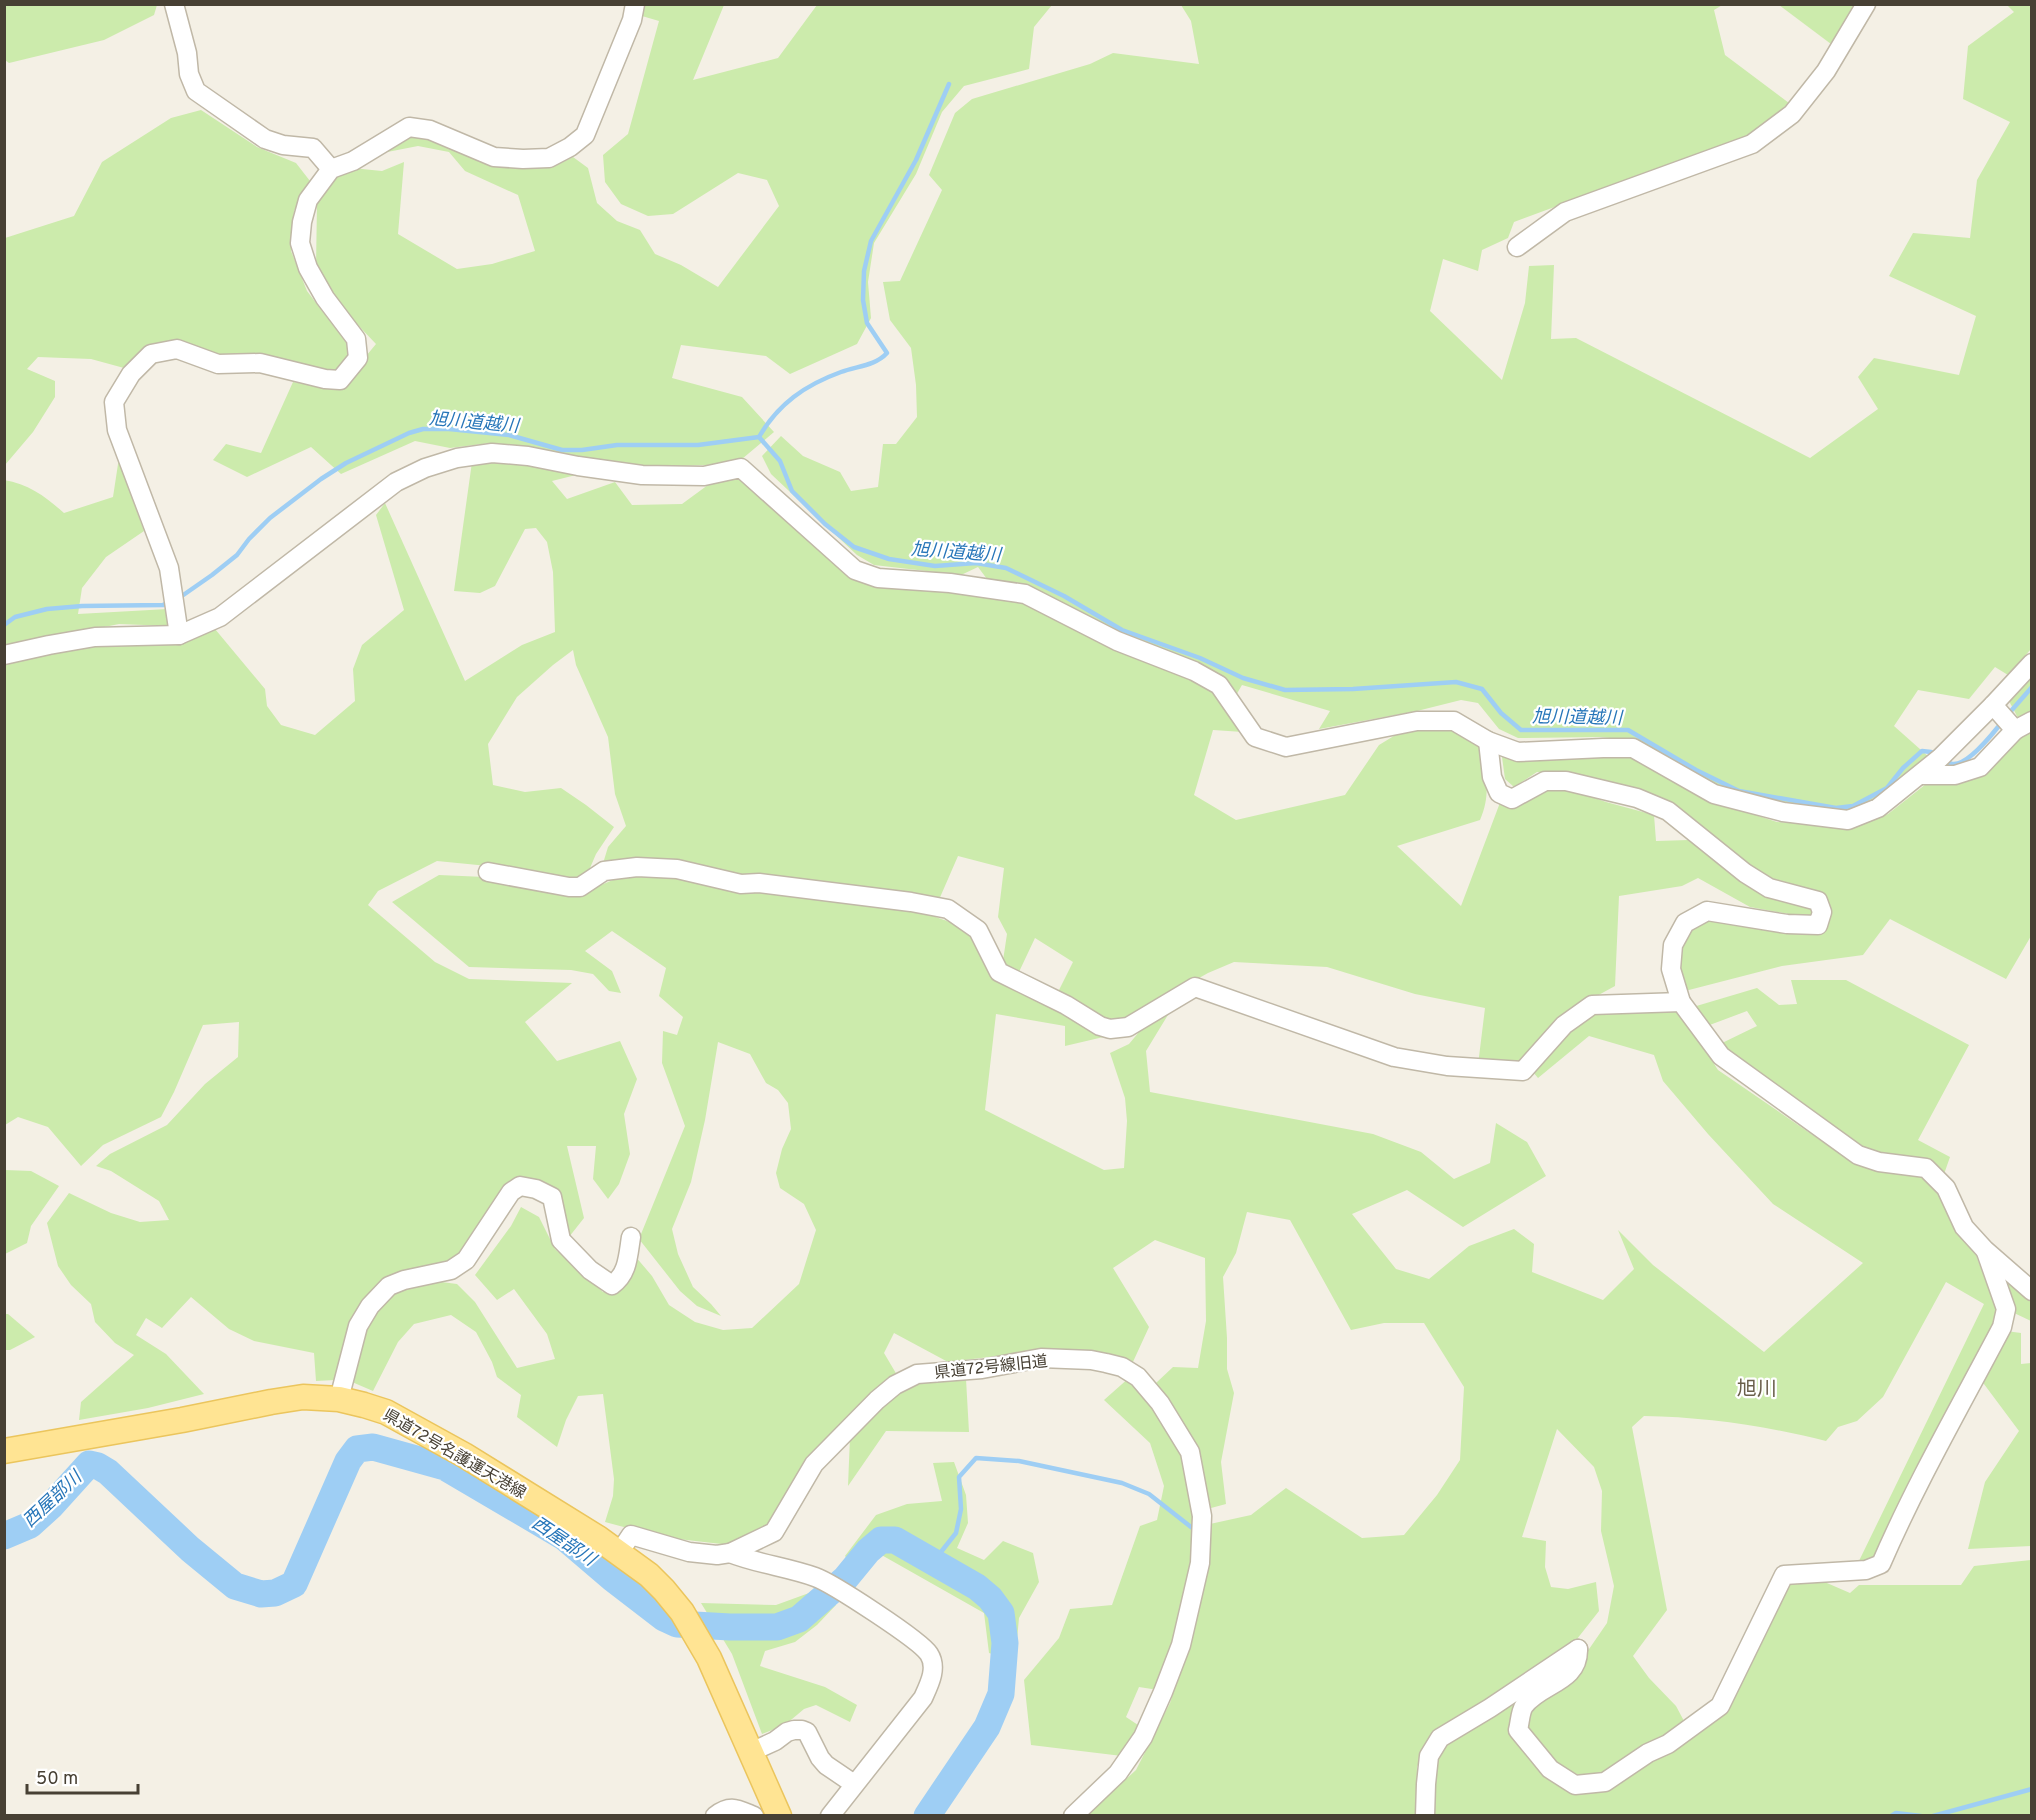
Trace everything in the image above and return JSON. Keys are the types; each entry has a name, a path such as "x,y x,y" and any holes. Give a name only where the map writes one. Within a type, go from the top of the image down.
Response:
{"main road":[{"name":"県道72号名護運天港線","path":"4,1451 303,1397 339,1399 386,1412 464,1455 619,1553 664,1590 682,1612 709,1658 778,1813"}],"street":[{"path":"174,4 187,53 189,74 196,91 265,139 283,145 313,148 332,169"},
{"path":"179,635 169,568 117,430 114,402 131,374 151,354 177,349 218,364 260,363 325,379 340,380 358,358 356,339 325,298 308,267 300,243 302,222 308,200 332,169 353,161 409,127 430,130 494,156 523,159 549,158 570,147 585,135 632,20 635,4"},
{"path":"1517,247 1565,212 1752,144 1792,114 1826,71 1866,4"},
{"path":"4,655 95,637 179,635 220,617 396,482 425,468 457,458 492,453 528,456 642,475 705,476 741,468 855,570 878,578 950,583 1025,594 1117,641 1194,671 1219,685 1255,737 1286,747 1417,721 1454,721 1488,741 1518,752 1633,748 1714,794 1783,812 1848,820 1878,808 1921,775 1994,705 2031,663"},
{"path":"1921,775 1955,775 1980,767 2023,726 1994,705"},
{"path":"1488,741 1492,777 1499,793 1512,799 1545,782 1566,781 1637,798 1668,812 1745,873 1769,888 1818,901 1822,912 1818,925 1787,924 1707,911 1684,923 1673,945 1671,969 1681,1002 1721,1056 1858,1155 1879,1162 1926,1168 1946,1188 1964,1227 1985,1250 2031,1291"},
{"path":"488,872 569,887 580,886 604,871 637,867 677,869 741,884 759,883 911,902 948,909 978,930 999,972 1066,1005 1100,1026 1110,1029 1128,1027 1195,987 1394,1057 1447,1066 1523,1071 1564,1025 1592,1005 1681,1002"},
{"path":"339,1399 358,1326 370,1306 389,1286 404,1280 451,1270 466,1260 511,1192 520,1186 536,1189 552,1197 561,1240 590,1270 612,1285 621,1279 626,1267 631,1237"},
{"path":"1425,1815 1429,1756 1440,1738 1490,1708 1578,1649 1579,1658 1568,1676 1542,1691 1524,1707 1518,1730 1550,1769 1575,1785 1605,1782 1648,1753 1668,1744 1720,1706 1784,1575 1866,1570 1881,1564 1918,1487 2002,1327 2006,1309 1985,1250"},
{"name":"県道72号線旧道","path":"619,1553 631,1535 689,1552 717,1555 730,1553 774,1532 813,1464 877,1400 895,1385 917,1374 981,1369 1041,1358 1091,1360 1122,1367 1138,1377 1160,1402 1190,1452 1202,1516 1200,1563 1181,1645 1143,1737 1118,1773 1073,1815"},
{"path":"730,1553 816,1577 841,1591 913,1640 929,1654 933,1666 931,1680 923,1698 830,1815"},
{"path":"751,1752 775,1741 787,1732 802,1730 807,1732 826,1765 854,1784"},
{"path":"715,1815 723,1809 732,1808 753,1815"}],"green space":[{"path":"5,4 157,5 154,15 104,40 9,63 5,60"},
{"path":"1724,4 1714,10 1725,55 1789,103 1746,138 1514,222 1508,238 1482,250 1478,271 1443,259 1430,311 1502,380 1525,303 1529,266 1554,265 1551,339 1576,338 1810,458 1878,409 1858,377 1874,358 1959,375 1976,316 1889,276 1913,233 1970,238 1977,180 2010,122 1963,99 1968,46 2014,12 2007,5 2031,5 2031,649 2008,675 1995,667 1969,699 1918,690 1894,726 1930,758 1878,802 1843,816 1781,805 1715,787 1629,740 1600,737 1518,738 1499,729 1478,703 1461,700 1417,711 1319,729 1330,711 1242,685 1235,697 1138,642 1028,588 987,579 978,567 961,575 874,565 857,555 771,474 762,456 781,436 803,456 840,472 851,491 878,487 883,444 896,444 917,417 911,348 890,320 883,282 900,281 942,190 929,175 955,113 972,99 1090,64 1113,53 1199,64 1191,21 1181,5"},
{"path":"645,5 724,5 693,80 778,58 817,5 1052,5 1034,27 1029,69 964,86 942,112 916,174 874,243 868,282 871,318 857,344 790,374 766,356 681,345 672,378 742,397 774,432 742,459 707,465 658,467 598,461 490,443 450,448 415,441 341,474 311,447 247,477 213,460 226,444 261,453 293,382 338,390 376,344 334,300 316,268 317,203 329,182 352,168 382,171 404,162 398,234 457,269 492,264 535,251 518,195 465,171 449,152 418,146 372,155 414,134 459,150 492,166 551,168 573,157 588,168 597,203 617,221 640,230 655,254 681,265 718,287 779,206 767,180 738,173 673,214 648,216 621,204 605,182 603,155 628,134 659,21 642,16"},
{"path":"1779,5 1858,5 1831,44"},
{"path":"201,110 257,147 296,163 310,181 294,211 291,251 307,291 348,345 349,358 337,373 216,358 175,341 146,345 124,368 91,359 38,357 27,369 55,381 55,397 33,432 5,465 5,238 74,216 102,162 171,118"},
{"path":"120,451 131,495 144,531 106,557 82,588 78,614 168,609 169,626 119,624 5,647 4,480 37,492 64,513 113,497"},
{"path":"507,460 580,474 552,481 567,499 615,482 632,505 682,504 712,482 736,476 850,578 875,584 957,589 1023,601 1214,688 1243,732 1213,730 1194,795 1236,820 1345,795 1379,745 1402,731 1445,724 1481,745 1487,792 1484,810 1480,820 1397,846 1461,906 1501,800 1545,789 1566,788 1654,815 1656,841 1689,840 1763,894 1814,908 1811,918 1750,907 1698,878 1682,886 1619,896 1615,986 1593,998 1519,1065 1478,1065 1485,1008 1415,994 1327,967 1234,962 1208,973 1128,1018 1111,1021 1057,994 1073,962 1035,938 1018,974 1002,967 1007,934 998,917 1004,868 958,856 938,902 601,870 608,847 626,826 615,794 608,737 576,665 573,650 517,697 488,744 493,785 525,792 561,788 614,827 596,854 587,875 577,880 488,866 437,861 378,891 368,905 435,962 469,979 572,983 525,1022 557,1061 620,1041 637,1079 624,1114 630,1154 619,1184 608,1199 593,1179 596,1146 567,1146 584,1218 569,1237 556,1193 513,1182 463,1255 447,1265 390,1279 335,1380 316,1381 314,1353 254,1341 229,1329 191,1297 162,1328 146,1318 136,1335 166,1354 204,1394 148,1408 79,1420 81,1402 134,1355 115,1343 95,1322 91,1304 71,1285 58,1266 47,1223 69,1193 111,1213 140,1222 169,1220 159,1201 111,1171 96,1166 110,1154 167,1125 205,1084 238,1057 239,1022 203,1025 161,1117 103,1145 81,1166 48,1127 18,1117 5,1125 4,665 58,651 108,643 180,642 215,629 265,689 267,706 281,725 315,735 355,701 353,669 362,645 404,610 376,515 385,503 465,681 522,645 555,632 553,572 547,542 536,528 525,529 495,586 480,593 454,591 472,462"},
{"path":"2031,674 2031,715 2018,718 2009,701"},
{"path":"2030,731 2031,936 2006,979 1890,919 1863,955 1782,966 1685,991 1679,955 1684,941 1696,923 1713,919 1821,932 1828,900 1796,885 1760,875 1672,804 1630,786 1570,773 1537,772 1514,787 1505,779 1502,757 1524,759 1631,756 1712,801 1777,822 1854,827 1888,814 1926,784 1963,782 1988,771"},
{"path":"439,875 485,877 585,892 615,879 655,875 682,877 745,893 762,890 923,913 939,918 969,934 981,951 992,979 1112,1035 1065,1046 1065,1026 996,1014 985,1110 1104,1170 1124,1168 1127,1121 1125,1098 1110,1053 1129,1044 1144,1026 1174,1005 1146,1051 1150,1092 1373,1134 1421,1152 1454,1179 1490,1163 1496,1123 1527,1142 1546,1176 1463,1227 1407,1190 1352,1214 1396,1269 1429,1279 1469,1246 1514,1229 1534,1244 1532,1272 1603,1300 1634,1269 1618,1230 1653,1265 1764,1352 1863,1263 1773,1204 1663,1081 1654,1055 1589,1036 1538,1078 1533,1072 1574,1025 1592,1013 1678,1008 1718,1070 1849,1160 1882,1172 1920,1174 1939,1195 1957,1232 1976,1255 1998,1313 1874,1560 1858,1563 1984,1304 1946,1282 1883,1397 1857,1421 1838,1427 1826,1441 1759,1427 1690,1418 1644,1416 1632,1427 1667,1610 1633,1656 1649,1678 1676,1706 1684,1721 1664,1739 1644,1744 1606,1774 1577,1774 1552,1761 1526,1729 1532,1709 1570,1684 1586,1664 1587,1652 1607,1623 1614,1586 1601,1531 1602,1491 1594,1467 1557,1429 1522,1537 1546,1541 1545,1567 1551,1587 1568,1589 1596,1582 1599,1611 1577,1639 1473,1712 1434,1733 1417,1767 1416,1816 1087,1815 1136,1770 1170,1703 1193,1632 1210,1524 1251,1515 1286,1488 1362,1538 1404,1535 1437,1495 1460,1460 1464,1387 1424,1323 1384,1323 1351,1330 1290,1220 1247,1212 1236,1253 1223,1277 1227,1369 1234,1393 1221,1462 1226,1504 1211,1508 1191,1438 1156,1383 1173,1367 1198,1368 1206,1321 1205,1258 1155,1240 1113,1268 1149,1327 1132,1364 1105,1353 1031,1352 948,1362 894,1333 884,1353 897,1375 861,1403 813,1455 769,1526 730,1545 661,1537 605,1522 613,1496 614,1479 603,1394 578,1396 566,1420 557,1447 517,1417 521,1395 497,1377 492,1362 476,1332 451,1315 414,1324 398,1342 373,1391 352,1382 362,1338 390,1295 426,1280 457,1284 475,1302 517,1368 555,1359 547,1334 514,1289 497,1300 475,1275 511,1226 521,1207 539,1217 555,1249 603,1292 616,1293 628,1283 635,1256 652,1276 669,1305 695,1322 723,1330 752,1328 799,1284 816,1230 804,1204 780,1188 776,1173 782,1149 791,1129 788,1103 778,1090 766,1083 750,1054 718,1042 705,1120 691,1182 672,1229 678,1254 693,1287 721,1316 697,1306 680,1291 639,1239 685,1126 662,1063 663,1031 677,1035 683,1017 659,996 666,968 612,931 585,951 612,971 621,993 609,991 593,974 571,970 469,967 392,902"},
{"path":"1791,980 1846,980 1969,1045 1918,1140 1950,1157 1943,1177 1860,1147 1731,1055 1720,1044 1757,1026 1747,1011 1707,1026 1693,1007 1757,988 1779,1005 1797,1004"},
{"path":"5,1170 31,1171 59,1186 31,1226 27,1243 5,1254"},
{"path":"2003,1274 2031,1300 2031,1321 2012,1312"},
{"path":"5,1314 8,1314 35,1337 10,1350 5,1350"},
{"path":"2006,1331 2021,1333 2021,1364 2031,1363 2031,1546 1968,1549 1985,1482 2019,1431 1981,1380"},
{"path":"1130,1377 1157,1410 1182,1454 1194,1513 1191,1559 1181,1618 1158,1690 1139,1687 1126,1717 1141,1727 1122,1756 1031,1745 1024,1680 1059,1638 1070,1609 1112,1605 1140,1526 1157,1520 1164,1486 1150,1443 1104,1400"},
{"path":"966,1379 969,1432 886,1431 848,1486 850,1437 899,1392 927,1380"},
{"path":"954,1462 966,1495 968,1523 957,1548 984,1560 1003,1541 1033,1553 1039,1582 1019,1618 1015,1661 989,1653 984,1613 878,1553 858,1572 845,1556 876,1515 907,1504 942,1501 933,1463"},
{"path":"2031,1560 2031,1815 1432,1816 1436,1761 1443,1745 1520,1694 1517,1704 1543,1773 1624,1779 1703,1726 1788,1582 1820,1580 1850,1593 1859,1585 1961,1585 1974,1566"},
{"path":"809,1593 836,1605 817,1625 795,1642 765,1651 760,1666 825,1687 857,1705 850,1722 816,1705 804,1709 785,1725 762,1734 732,1654 701,1603 776,1605"}],"waterway":[{"path":"759,437 784,405 804,390 828,377 871,363 887,353 867,323 863,300 864,271 871,241 916,160 949,84"},
{"name":"旭川道越川","path":"179,598 237,555 270,518 321,479 346,463 409,433 423,429 449,429 509,435 562,450 582,450 617,445 698,445 759,437 780,461 792,491 825,524 854,547 889,559 935,566 976,563 1006,568 1064,596 1122,630 1200,658 1243,678 1285,690 1353,689 1456,682 1482,689 1501,713 1521,730 1628,730 1696,770 1739,791 1836,808 1853,806 1887,788 1903,768 1922,751 1936,755"},
{"name":"旭川道越川","path":"4,625 15,617 47,609 169,603"},
{"path":"2011,711 2032,687"},
{"path":"1943,759 1952,764 1964,760 1977,750 1998,727"},
{"name":"西屋部川","path":"4,1536 30,1525 51,1506 89,1464 108,1472 190,1549 235,1586 261,1594 275,1593 294,1584 348,1461 357,1449 373,1447 445,1467 564,1537 612,1578 664,1618 677,1624 777,1627 799,1619 845,1579 868,1551 881,1540 895,1540 977,1587 990,1598 1001,1613 1005,1643 1001,1694 987,1727 927,1816"},
{"path":"933,1562 956,1533 961,1509 959,1477 976,1458 1019,1461 1122,1483 1149,1494 1191,1527"},
{"path":"1933,1816 2032,1789"},
{"path":"1891,1816 1896,1813 1921,1816"}],"district":[{"name":"旭川","path":"1757,1388"}]}
